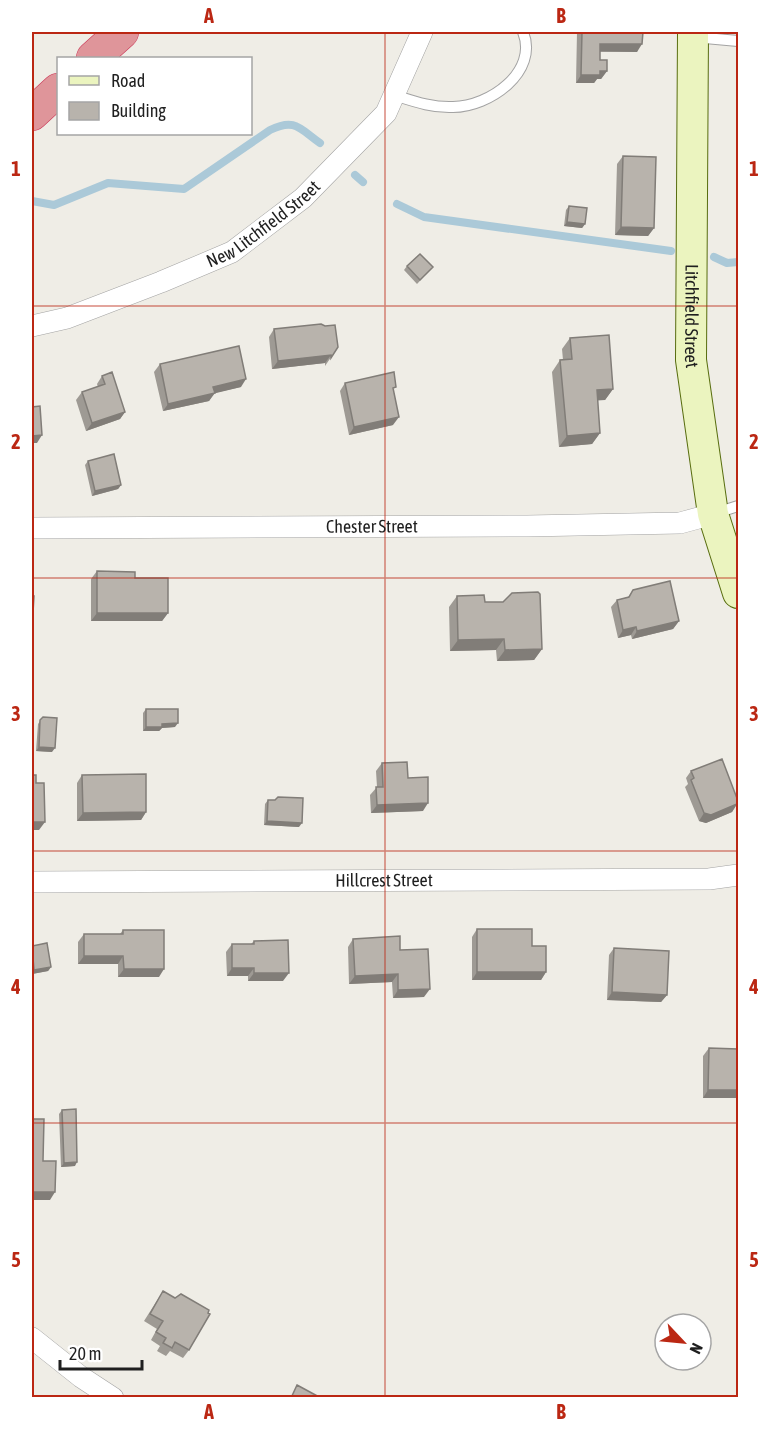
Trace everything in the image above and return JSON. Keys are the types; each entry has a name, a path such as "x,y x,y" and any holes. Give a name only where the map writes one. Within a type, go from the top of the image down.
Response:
{"highway":[{"path":"94,57 122,32"},
{"path":"32,114 57,91"}],"street":[{"name":"New Litchfield Street","path":"32,326 67,318 232,252 303,198 386,113 422,32"},
{"name":"Litchfield Street","path":"693,34 691,360 726,510 738,592"},
{"name":"Chester Street","path":"32,528 527,526 680,523 726,510"},
{"name":"Hillcrest Street","path":"32,882 709,879 738,875"},
{"path":"32,1338 81,1377 113,1398"}],"lane":[{"path":"394,95 435,107 474,105 499,92 518,73 525,60 526,41 523,32"},
{"path":"693,34 738,41"}],"building":[{"path":"582,32 643,32 642,44 600,44 600,60 607,60 607,71 600,71 600,75 581,75"},
{"path":"623,156 656,157 654,228 621,227"},
{"path":"569,206 587,208 585,224 567,222"},
{"path":"420,254 433,267 420,280 407,266"},
{"path":"321,324 335,325 338,347 331,358 331,355 278,361 274,329"},
{"path":"609,335 613,389 597,390 600,433 567,436 560,360 572,359 570,338"},
{"path":"239,346 246,379 213,387 215,393 168,404 160,364"},
{"path":"112,372 125,412 92,423 82,392 105,384 102,376"},
{"path":"394,372 396,387 393,388 399,417 354,427 345,383"},
{"path":"40,406 42,435 32,436 32,407"},
{"path":"114,454 121,485 95,491 88,461"},
{"path":"97,571 135,572 135,578 168,578 168,613 97,613"},
{"path":"670,581 679,621 637,631 636,627 623,630 617,600 629,597 633,590"},
{"path":"538,592 540,594 542,649 505,650 504,639 458,640 457,596 484,595 485,602 503,602 512,593"},
{"path":"32,596 34,596 32,629"},
{"path":"146,709 178,709 178,723 162,724 162,727 146,727"},
{"path":"43,717 57,718 55,748 39,747 40,720"},
{"path":"722,759 738,801 737,804 711,815 704,813 691,780 694,778 691,771"},
{"path":"407,762 408,778 428,777 428,803 377,805 376,787 383,787 382,763"},
{"path":"146,774 146,812 83,813 82,775"},
{"path":"32,775 36,775 36,783 44,783 45,822 32,822"},
{"path":"278,797 303,798 302,823 267,821 268,800 275,800"},
{"path":"477,929 532,929 532,946 546,946 546,972 477,972"},
{"path":"123,930 164,930 164,969 124,969 123,956 84,956 84,934 123,934"},
{"path":"400,936 400,950 428,949 430,989 398,990 398,974 355,976 353,939"},
{"path":"288,940 289,973 254,973 254,968 232,968 232,944"},
{"path":"47,943 51,967 34,970 32,946"},
{"path":"614,948 669,951 667,995 612,992"},
{"path":"709,1048 738,1049 738,1090 708,1090"},
{"path":"76,1109 77,1162 64,1163 62,1110"},
{"path":"32,1119 44,1119 43,1161 56,1161 55,1192 32,1192"},
{"path":"163,1291 175,1298 181,1294 209,1310 210,1314 189,1350 175,1342 172,1348 163,1343 166,1338 156,1332 163,1321 150,1314"},
{"path":"297,1385 321,1398 291,1398"}],"waterway":[{"path":"32,201 54,205 108,183 184,189 278,126 296,126 320,143"},
{"path":"355,175 363,182"},
{"path":"397,204 424,217 671,251"},
{"path":"714,257 727,263 738,262"}]}
